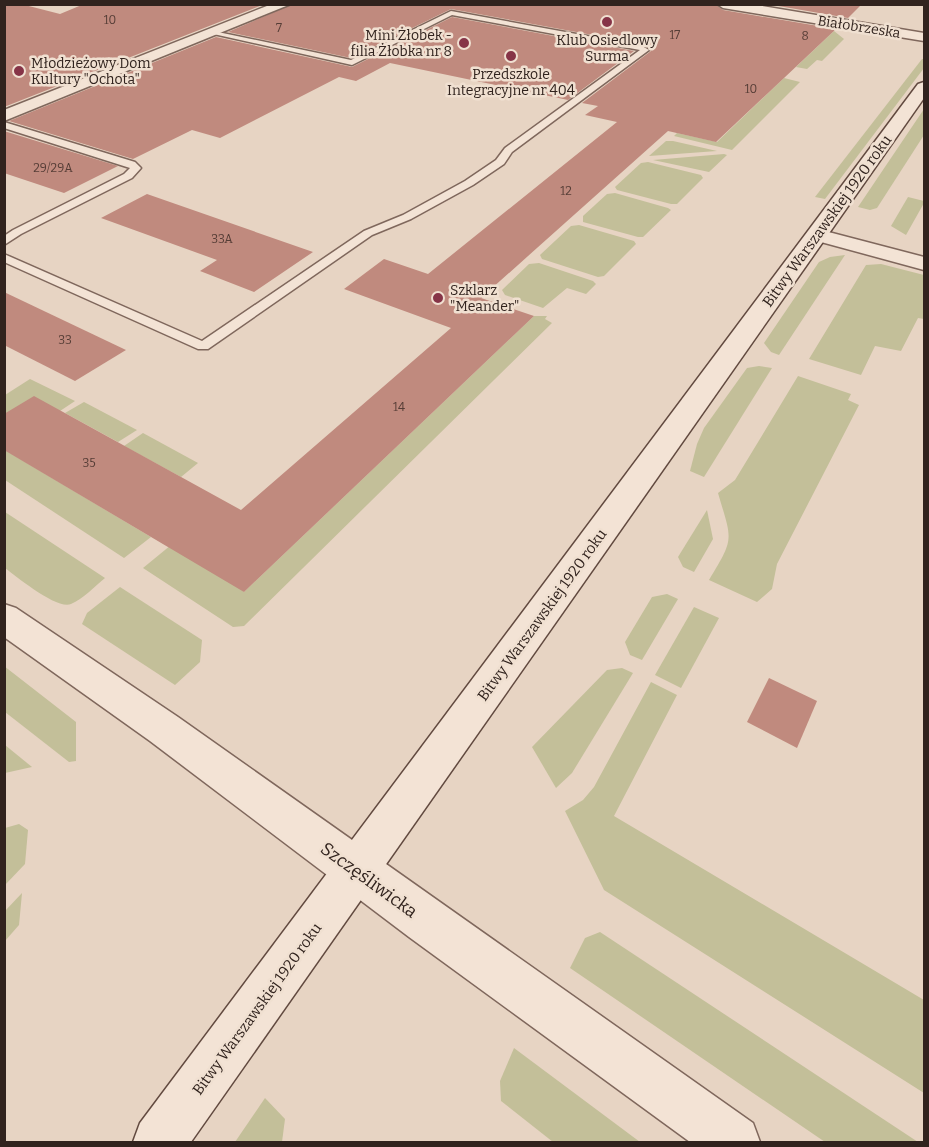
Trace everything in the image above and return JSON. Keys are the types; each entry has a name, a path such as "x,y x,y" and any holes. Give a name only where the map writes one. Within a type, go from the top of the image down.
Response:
{"street":[{"path":"4,116 285,4"},
{"name":"Białobrzeska","path":"723,4 924,37"},
{"name":"Bitwy Warszawskiej 1920 roku","path":"159,1143 924,87"},
{"path":"817,236 914,261"},
{"name":"Szczęśliwicka","path":"4,618 182,743 734,1143"}],"lane":[{"path":"4,257 202,346 368,232 407,217 469,183 500,162 508,150 645,50 451,13 352,63 213,33"},
{"path":"4,125 131,164 136,168 128,176 17,232 4,242"}],"shaded area":[{"path":"834,31 844,39 822,61 817,60 807,69 796,67"},
{"path":"924,59 924,68 825,199 815,197"},
{"path":"784,78 800,82 732,150 674,136 677,133 717,142"},
{"path":"924,109 924,135 877,208 870,210 858,207"},
{"path":"666,141 673,141 717,151 649,156"},
{"path":"727,155 709,172 653,160"},
{"path":"648,162 701,175 703,178 677,204 617,190 615,187 641,163"},
{"path":"615,193 671,210 643,237 583,222 583,216 607,194"},
{"path":"908,197 924,201 924,203 906,235 891,226"},
{"path":"579,225 634,241 636,244 604,276 598,277 542,259 540,255 571,226"},
{"path":"845,255 779,355 771,352 764,343 819,262 830,257"},
{"path":"539,263 596,284 586,294 567,288 543,308 505,295 502,290 529,264"},
{"path":"881,264 924,275 924,319 918,318 901,351 875,346 861,375 809,359 866,265"},
{"path":"534,316 547,316 545,319 552,323 244,626 233,627 143,568 182,536 244,592"},
{"path":"759,366 772,368 704,477 690,471 704,428 747,368"},
{"path":"798,376 851,394 848,400 859,405 777,564 772,589 757,602 709,580 723,555 728,538 718,493 735,480"},
{"path":"30,379 75,401 60,411 5,414 5,395"},
{"path":"84,402 137,430 118,442 65,413"},
{"path":"143,433 198,463 181,477 124,446"},
{"path":"5,450 151,537 124,558 5,480"},
{"path":"707,510 713,539 694,572 683,567 678,557"},
{"path":"5,512 105,578 71,604 56,602 37,592 5,568"},
{"path":"120,587 202,640 200,662 175,685 82,624 87,613"},
{"path":"667,594 678,599 642,660 630,655 625,642 652,597"},
{"path":"694,607 719,618 681,688 655,675"},
{"path":"4,666 76,722 76,761 69,762 5,712"},
{"path":"622,668 633,673 572,773 556,788 532,747 607,670"},
{"path":"651,682 677,695 614,816 924,1000 924,1093 604,890 565,811 583,800 594,787"},
{"path":"5,745 32,767 5,773"},
{"path":"19,824 28,830 25,864 5,885 5,828"},
{"path":"22,893 19,925 5,941 5,911"},
{"path":"600,932 918,1142 825,1142 570,968 585,938"},
{"path":"514,1048 640,1142 553,1142 501,1101 500,1081"},
{"path":"265,1098 285,1119 282,1142 235,1142"}],"building":[{"path":"4,4 21,4 60,14 84,4 265,4 4,107"},
{"path":"293,4 715,4 723,10 836,29 716,142 668,131 481,298 534,316 244,592 4,450 4,414 34,396 241,510 451,328 344,289 384,259 428,274 617,122 585,115 598,106 582,103 651,51 642,44 451,9 351,58 228,32"},
{"path":"767,4 862,4 848,18"},
{"path":"452,17 634,51 568,100 390,63 356,81 339,77 220,138 192,130 133,159 9,121 216,37 352,67"},
{"path":"4,131 118,166 64,193 4,173"},
{"path":"147,194 313,252 254,292 200,271 217,260 101,218"},
{"path":"4,292 126,350 75,381 4,345"},
{"path":"769,678 817,701 797,748 747,722"}],"place":[{"name":"Klub Osiedlowy Surma","path":"607,22"},
{"name":"Mini Żłobek - filia Żłobka nr 8","path":"464,43"},
{"name":"Przedszkole Integracyjne nr 404","path":"511,56"},
{"name":"Młodzieżowy Dom Kultury \"Ochota\"","path":"19,71"},
{"name":"Szklarz \"Meander\"","path":"438,298"}]}
